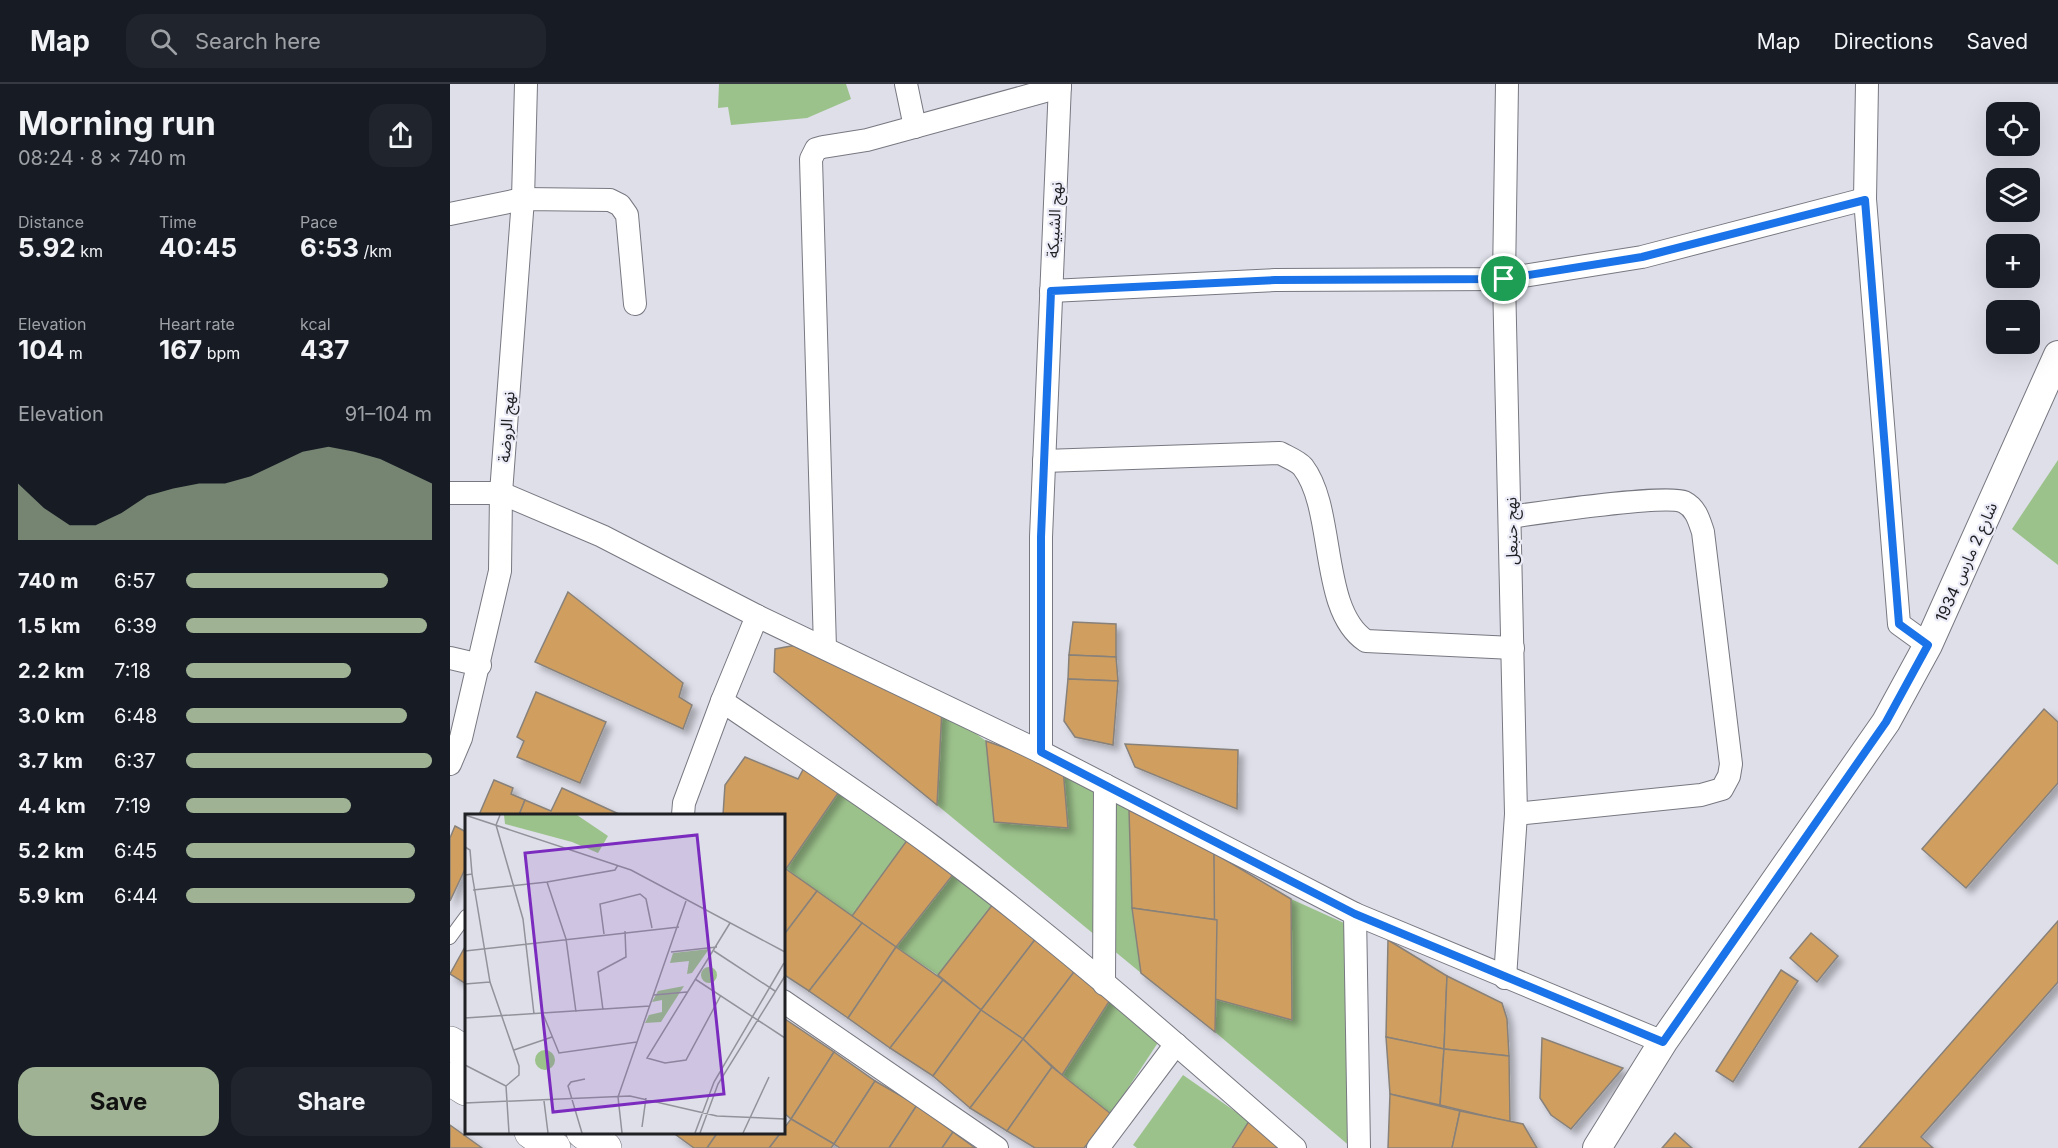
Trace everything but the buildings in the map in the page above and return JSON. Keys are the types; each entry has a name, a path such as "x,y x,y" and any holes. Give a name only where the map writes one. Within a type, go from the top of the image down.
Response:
{"main road":[{"path":"450,1043 465,1052"},
{"path":"450,1079 465,1088"},
{"path":"534,1133 554,1148"}],"street":[{"name":"نهج الروضة","path":"450,764 461,738 480,665 500,571 501,493 523,199 526,84"},
{"path":"906,84 915,127"},
{"name":"نهج حنبعل","path":"1505,978 1516,814 1504,279 1507,84"},
{"path":"1867,84 1865,200 1899,624 1928,645"},
{"path":"825,648 811,159 816,149 867,140 1060,85"},
{"name":"نهج الشبيكة","path":"1041,752 1041,549 1060,85"},
{"path":"450,214 523,199 600,198 620,205 628,223 635,304"},
{"path":"1051,291 1275,280 1504,279 1642,257 1865,200"},
{"name":"شارع 2 مارس 1934","path":"1597,1148 1663,1042 1886,722 1928,645 2058,355"},
{"path":"1044,461 1280,453 1301,465 1312,481 1338,595 1350,626 1357,635 1366,641 1513,648"},
{"path":"450,494 501,493 602,536 757,616 1041,752 1355,914 1663,1042"},
{"path":"1510,516 1663,500 1683,502 1696,512 1703,532 1731,764 1729,776 1722,789 1701,795 1516,814"},
{"path":"683,814 684,803 722,701 757,616"},
{"path":"450,658 480,665"},
{"path":"722,701 931,845 1104,984 1295,1148"},
{"path":"1104,984 1105,785"},
{"path":"1355,914 1359,1148"},
{"path":"784,1003 997,1148"},
{"path":"1098,1148 1176,1044"}],"lane":[{"path":"450,938 465,917"}],"green space":[{"path":"719,84 846,84 851,99 807,118 731,125 728,107 718,108"},
{"path":"2058,460 2058,565 2012,529"},
{"path":"942,709 986,741 994,822 1068,827 1063,768 1129,810 1132,908 1141,973 937,805"},
{"path":"843,786 908,839 852,916 786,869"},
{"path":"955,872 993,904 938,975 896,947"},
{"path":"1291,899 1353,927 1352,1148 1215,1032 1215,999 1292,1020"},
{"path":"1112,997 1161,1038 1111,1114 1062,1075"},
{"path":"1183,1075 1249,1121 1231,1148 1137,1148 1133,1145"}],"route":[{"path":"1865,200 1899,624 1928,645 1886,722 1663,1042 1355,914 1041,752 1041,537 1051,291 1275,280 1504,279 1642,257 1865,200"}]}
